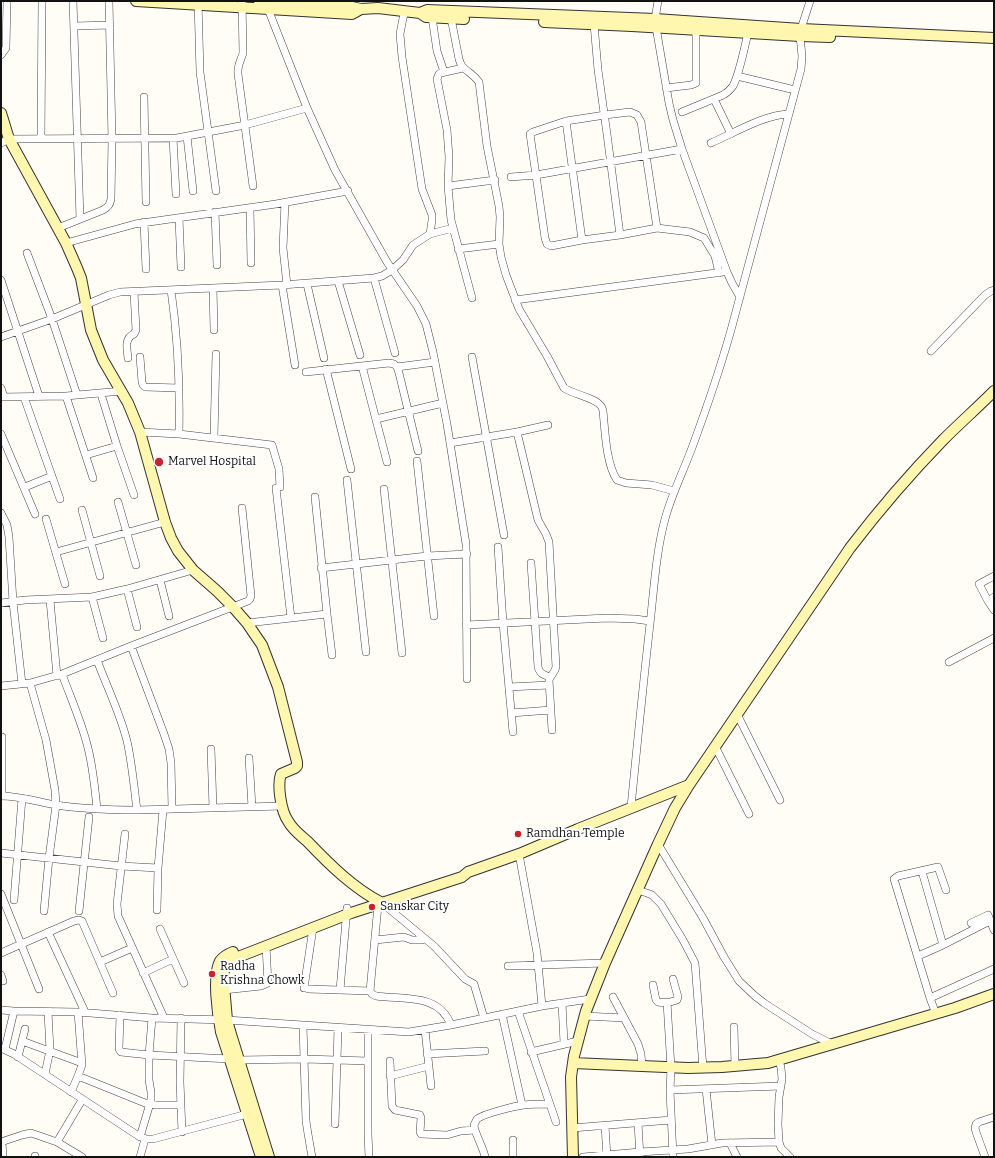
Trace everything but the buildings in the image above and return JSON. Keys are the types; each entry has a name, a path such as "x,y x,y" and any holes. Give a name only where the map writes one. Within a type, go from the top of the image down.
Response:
{"street":[{"path":"1,55 6,48 6,1"},
{"path":"41,139 42,1"},
{"path":"73,1 80,219"},
{"path":"58,228 103,210 110,204 112,139 109,1"},
{"path":"136,1 242,5 268,9 352,14 361,9"},
{"path":"259,1 340,3 361,9 378,8 420,13 426,17 594,24 656,23 696,30 748,33 801,32 994,38"},
{"path":"658,1 656,23 666,88 673,120 682,149 727,272 740,297"},
{"path":"631,807 650,621 662,528 674,491 693,446 721,365 802,62 801,32 810,1"},
{"path":"198,3 199,62 216,191"},
{"path":"242,5 243,52 237,69 253,186"},
{"path":"268,9 307,108 335,170 392,270 422,314 428,330 450,443 467,554 467,680"},
{"path":"420,13 427,10 801,32 866,38 994,44"},
{"path":"400,11 403,18 400,34 402,57 422,189 432,215 430,234"},
{"path":"432,17 437,51 444,72"},
{"path":"451,18 459,59 463,68 476,78 478,82 487,146 495,180 500,217 499,244 501,257 519,309 564,388 569,392 596,402 600,405 603,411 608,453 612,469 617,480 626,483 652,485 674,491"},
{"path":"594,24 598,70 620,235"},
{"path":"74,26 110,25"},
{"path":"666,88 691,85 696,82 696,30"},
{"path":"682,112 728,92 737,76 748,33"},
{"path":"463,68 439,74 437,79 447,130 450,211 458,249 472,298"},
{"path":"737,76 795,90"},
{"path":"144,97 146,202"},
{"path":"714,99 731,134"},
{"path":"5,138 173,138 245,125 307,108"},
{"path":"657,228 641,122 637,115 630,112 566,121 530,134 547,244 551,246 657,228 690,232 704,238 715,256 719,273"},
{"path":"1,113 5,138 58,228 81,278 91,330 95,342 108,370 122,391 140,432 165,522 171,538 178,551 193,570 233,607 247,623 262,645 278,687 297,762 297,766 295,768 281,774 280,778 282,806 287,821 318,853 344,876 424,938 443,955 465,979 474,984 484,1018"},
{"path":"711,143 774,115 788,114"},
{"path":"566,121 582,240"},
{"path":"187,136 193,190"},
{"path":"173,138 176,194"},
{"path":"511,177 536,175 682,149"},
{"path":"448,186 495,180"},
{"path":"66,243 144,222 250,208 348,191"},
{"path":"285,202 283,248 284,285 295,365"},
{"path":"250,208 251,263"},
{"path":"215,212 217,265"},
{"path":"179,218 180,267"},
{"path":"144,222 146,269"},
{"path":"1,337 18,332 109,295 120,292 307,284 374,278 382,276 392,270 403,260 413,245 430,234 453,228"},
{"path":"458,249 499,244"},
{"path":"27,252 52,319 77,395"},
{"path":"515,300 727,272"},
{"path":"374,278 395,353"},
{"path":"1,280 39,396"},
{"path":"338,281 360,355"},
{"path":"307,284 324,358"},
{"path":"213,288 214,330"},
{"path":"172,290 179,388 179,434"},
{"path":"931,351 985,295 991,290 994,290"},
{"path":"128,358 127,339 134,334 136,330 134,292"},
{"path":"214,438 216,354"},
{"path":"140,357 142,382 145,387 179,388"},
{"path":"472,357 504,535"},
{"path":"397,367 435,362"},
{"path":"306,372 392,363 396,365 418,451"},
{"path":"362,366 387,462"},
{"path":"326,370 351,468"},
{"path":"1,388 3,397 66,396 122,391"},
{"path":"573,1157 570,1087 573,1063 585,1016 590,999 605,963 672,814 715,746 850,548 907,478 944,439 994,391"},
{"path":"101,394 134,495"},
{"path":"66,396 93,478"},
{"path":"24,397 60,499"},
{"path":"376,419 443,403"},
{"path":"450,443 486,438 548,425"},
{"path":"140,432 179,434 272,445 279,469 278,487 291,618"},
{"path":"517,432 538,520 549,542 556,667 555,671 550,677 549,685 552,730"},
{"path":"1,434 36,514"},
{"path":"86,455 117,446"},
{"path":"417,461 434,616"},
{"path":"24,487 52,476"},
{"path":"347,480 366,652"},
{"path":"384,489 402,653"},
{"path":"314,497 332,655"},
{"path":"118,502 136,565"},
{"path":"1,686 26,683 60,675 248,601 251,596 242,508"},
{"path":"82,510 100,576"},
{"path":"1,513 7,525 10,537 13,602 26,683 46,740 55,790 56,805 44,911"},
{"path":"46,519 65,584"},
{"path":"56,552 165,522"},
{"path":"498,547 508,687 513,732"},
{"path":"322,568 427,556 467,554"},
{"path":"531,563 534,621 539,671 550,677"},
{"path":"1,603 25,600 92,597 127,589 193,570"},
{"path":"994,576 979,584 991,599 994,610"},
{"path":"160,580 169,616"},
{"path":"127,589 137,627"},
{"path":"92,597 103,638"},
{"path":"50,600 60,675 84,730 95,788 97,809"},
{"path":"247,623 327,614"},
{"path":"466,625 598,618 650,621"},
{"path":"948,662 994,638"},
{"path":"131,646 169,749 171,764 172,809"},
{"path":"97,660 122,723 130,758 137,810"},
{"path":"508,687 549,685"},
{"path":"511,713 550,710"},
{"path":"737,714 780,800"},
{"path":"2,737 1,796 22,798 56,805 97,809 163,810 282,806"},
{"path":"715,746 749,814"},
{"path":"210,749 213,808"},
{"path":"250,758 252,807"},
{"path":"261,1157 247,1114 217,996 217,974 220,962 223,958 248,946 347,912 462,877 465,874 519,854 631,807 689,785"},
{"path":"14,900 22,798"},
{"path":"156,910 163,810"},
{"path":"79,911 89,818"},
{"path":"125,834 117,904 118,911 120,920 132,948 164,1018"},
{"path":"658,844 739,981 764,1003 812,1034 832,1044"},
{"path":"1,853 121,866 158,868"},
{"path":"519,854 539,965 542,1006"},
{"path":"936,1014 894,879 898,876 938,867 946,890"},
{"path":"923,876 943,945"},
{"path":"637,890 652,895 660,904 683,940 695,963 703,1068"},
{"path":"1,894 39,989"},
{"path":"370,991 378,902"},
{"path":"223,1020 223,974 228,962 313,928 347,912"},
{"path":"340,990 347,912"},
{"path":"971,923 988,915 994,930"},
{"path":"1,953 74,921 82,921 113,993"},
{"path":"918,956 990,921"},
{"path":"313,928 306,988 370,991 376,996 411,999 430,1003 441,1009 447,1016 451,1025"},
{"path":"160,929 184,983"},
{"path":"48,932 82,1012 82,1063 71,1092"},
{"path":"375,940 404,937 412,940 422,940 424,938"},
{"path":"224,990 261,986 268,983 266,946"},
{"path":"100,962 132,948"},
{"path":"143,973 173,960"},
{"path":"508,966 605,963"},
{"path":"930,998 994,969"},
{"path":"653,985 657,1001 667,1002 678,1000 673,979"},
{"path":"573,1063 671,1068 755,1065 780,1060 936,1014 994,994"},
{"path":"613,997 638,1044 642,1066"},
{"path":"1,1010 82,1012 152,1018 223,1020 409,1032 542,1006 590,999"},
{"path":"667,1002 671,1068 670,1090 672,1154"},
{"path":"562,1003 564,1043"},
{"path":"14,1011 3,1048 143,1138 153,1139 247,1114"},
{"path":"518,1011 556,1122"},
{"path":"45,1074 50,1050 48,1012"},
{"path":"502,1014 522,1105"},
{"path":"120,1015 120,1052 149,1055 234,1059 368,1061"},
{"path":"585,1016 624,1018"},
{"path":"140,1157 151,1100 149,1055 152,1018"},
{"path":"181,1018 180,1105 182,1132"},
{"path":"303,1026 306,1121 312,1157"},
{"path":"734,1027 735,1066"},
{"path":"335,1124 338,1028"},
{"path":"18,1057 25,1029"},
{"path":"368,1030 369,1157"},
{"path":"425,1030 431,1086"},
{"path":"22,1040 82,1063"},
{"path":"531,1052 564,1043 578,1041"},
{"path":"427,1054 485,1051"},
{"path":"234,1059 269,1157"},
{"path":"780,1060 782,1071 779,1097 779,1142 781,1148 790,1157"},
{"path":"390,1061 392,1106 395,1110 420,1115 421,1134 447,1135 461,1131 475,1130"},
{"path":"390,1076 429,1066"},
{"path":"78,1076 150,1104 180,1105"},
{"path":"670,1090 781,1086"},
{"path":"706,1088 712,1145"},
{"path":"57,1142 82,1100"},
{"path":"486,1157 475,1130 474,1125 476,1120 499,1111 522,1105 549,1104"},
{"path":"985,1157 975,1128 976,1124 979,1122 994,1117"},
{"path":"572,1128 671,1120"},
{"path":"638,1123 640,1154"},
{"path":"605,1126 607,1156"},
{"path":"4,1157 2,1142 22,1135 31,1134 57,1142 82,1157"},
{"path":"513,1140 513,1157"},
{"path":"583,1157 672,1154 712,1145 779,1142"},
{"path":"730,1143 737,1157"}],"place":[{"name":"Marvel Hospital","path":"159,462"},
{"name":"Ramdhan Temple","path":"518,834"},
{"name":"Sanskar City","path":"372,907"},
{"name":"Radha Krishna Chowk","path":"212,974"}]}
